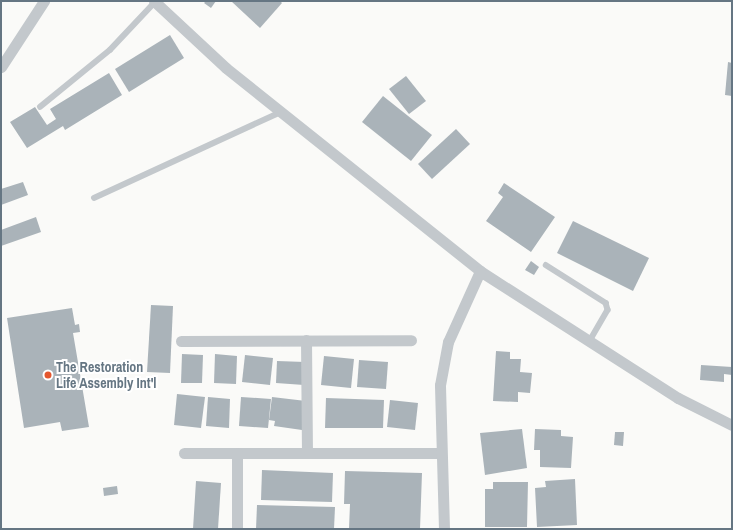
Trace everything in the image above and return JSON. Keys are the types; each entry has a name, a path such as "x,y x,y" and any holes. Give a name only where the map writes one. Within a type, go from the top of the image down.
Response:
{"street":[{"path":"1,67 44,1"},
{"path":"155,1 226,68 480,271 678,398 732,425"},
{"path":"444,529 440,385 448,342 480,271"},
{"path":"306,340 307,453"},
{"path":"181,341 411,340"},
{"path":"184,453 441,453"},
{"path":"237,453 237,529"}],"lane":[{"path":"40,107 110,50 155,1"},
{"path":"94,198 282,112"},
{"path":"546,265 606,303 608,310 590,341"}],"building":[{"path":"206,1 216,1 211,8 204,3"},
{"path":"231,1 280,1 282,3 260,28"},
{"path":"170,35 184,58 129,92 115,69"},
{"path":"728,62 732,63 732,96 725,95"},
{"path":"109,73 122,95 65,130 63,126 27,148 10,122 35,107 47,125 56,119 50,109"},
{"path":"406,76 426,101 409,114 389,89"},
{"path":"383,96 432,135 411,161 362,122"},
{"path":"456,129 470,144 432,179 418,164"},
{"path":"23,182 28,195 1,205 1,189"},
{"path":"504,183 555,217 531,252 486,221 503,197 498,193"},
{"path":"36,217 41,232 1,246 1,230"},
{"path":"573,221 649,258 633,291 557,253"},
{"path":"531,261 539,267 534,275 525,270"},
{"path":"151,305 173,306 170,373 147,372"},
{"name":"The Restoration Life Assembly Int'l","path":"72,308 75,325 79,324 80,332 73,333 89,427 62,431 60,422 24,428 7,318"},
{"path":"496,351 510,352 510,359 521,359 520,372 532,373 530,393 518,392 518,402 493,401"},
{"path":"182,354 203,355 202,383 181,383"},
{"path":"215,354 237,356 236,384 214,383"},
{"path":"245,355 273,358 270,385 242,382"},
{"path":"324,356 354,359 351,388 321,385"},
{"path":"359,360 388,362 386,389 357,387"},
{"path":"277,361 305,362 304,385 276,383"},
{"path":"701,365 732,367 732,375 724,374 724,382 700,380"},
{"path":"177,394 205,397 201,428 174,425"},
{"path":"208,397 230,399 229,428 206,426"},
{"path":"241,397 271,399 268,428 239,426"},
{"path":"272,397 306,401 302,430 274,426 275,421 269,420"},
{"path":"326,398 384,400 383,428 325,428"},
{"path":"390,400 418,403 415,430 387,427"},
{"path":"522,429 527,468 485,475 480,433"},
{"path":"535,429 561,430 561,436 573,437 571,468 540,467 540,450 534,450"},
{"path":"615,432 624,432 623,446 614,445"},
{"path":"262,470 333,473 332,502 261,500"},
{"path":"345,471 422,473 420,529 349,529 350,504 344,504"},
{"path":"575,479 577,525 537,527 535,488 546,487 545,481"},
{"path":"196,481 221,483 218,529 193,529"},
{"path":"493,482 528,482 527,527 485,527 485,489 493,489"},
{"path":"117,486 118,494 104,496 103,488"},
{"path":"257,505 335,507 334,529 256,529"}],"place":[{"name":"The Restoration Life Assembly Int'l","path":"48,375"}]}
